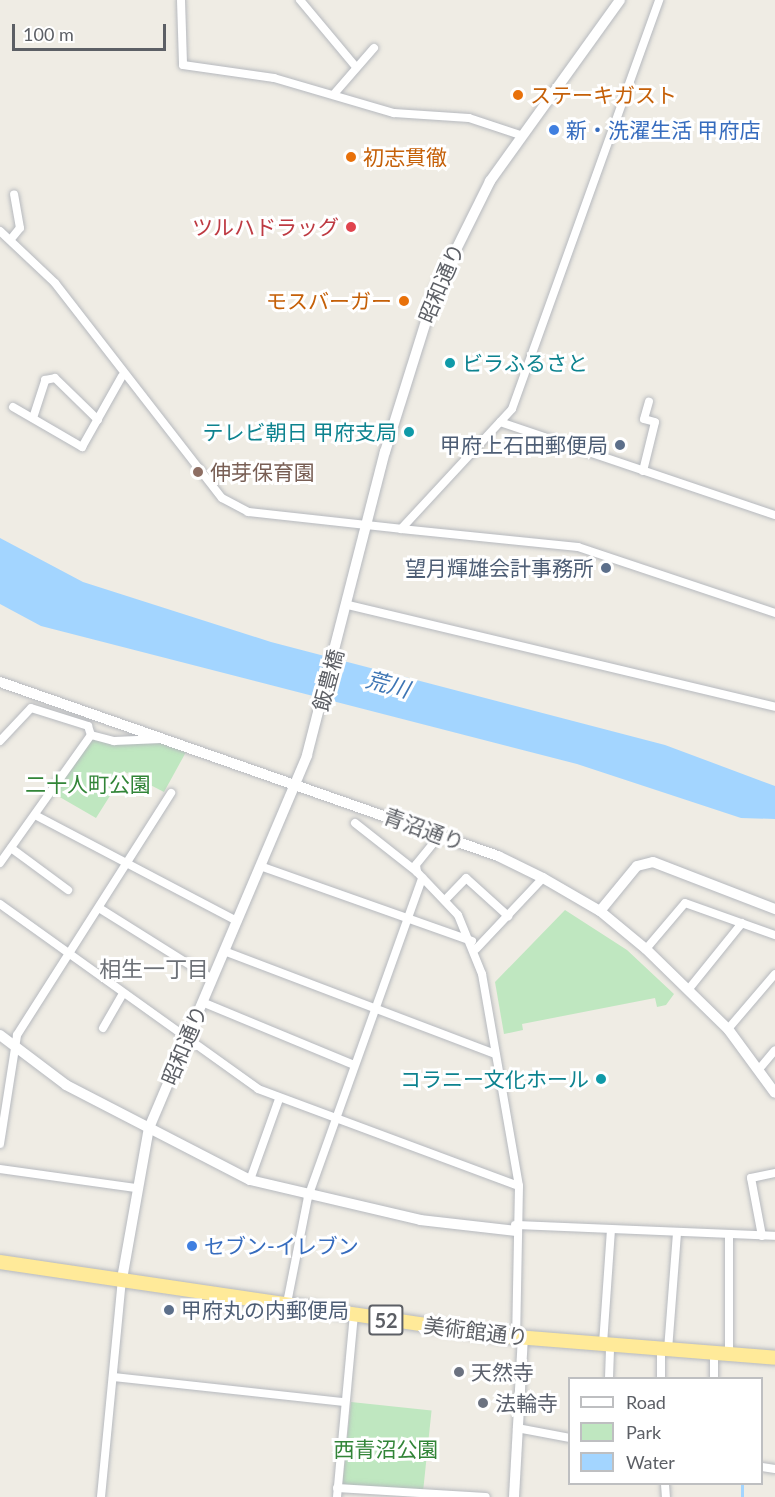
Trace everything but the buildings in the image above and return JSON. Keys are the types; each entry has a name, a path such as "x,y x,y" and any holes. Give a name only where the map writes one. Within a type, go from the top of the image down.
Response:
{"highway":[{"name":"美術館通り","path":"0,1262 354,1315 519,1337 775,1358"}],"street":[{"path":"182,0 183,65 274,78 394,113 469,118 520,135"},
{"path":"300,0 356,67"},
{"name":"昭和通り","path":"348,605 367,526 422,326 465,229 520,135 620,0"},
{"path":"401,529 500,422 522,384 658,0"},
{"path":"334,94 374,48"},
{"path":"10,239 20,228 14,195"},
{"path":"0,231 55,283 122,376 222,498 248,512 578,547 775,613"},
{"path":"13,407 82,447 122,376"},
{"path":"33,418 45,380 55,378 98,420"},
{"path":"644,471 655,422 644,419 649,402"},
{"path":"500,422 775,515"},
{"path":"348,605 775,707"},
{"name":"飯豊橋","path":"307,755 348,605"},
{"name":"青沼通り","path":"1,682 295,782 440,835 543,878 600,912 646,950 728,1029 760,1068 775,1093"},
{"path":"0,741 31,708 88,726 92,735"},
{"path":"92,735 114,741 167,738"},
{"path":"0,863 92,735"},
{"name":"昭和通り","path":"122,1280 136,1188 149,1128 307,755"},
{"path":"0,1144 17,1035 171,793"},
{"path":"35,815 237,921"},
{"path":"355,823 447,899 474,945 519,1186 516,1228 519,1337 518,1428 514,1497"},
{"path":"286,1304 308,1197 352,1064 407,921 420,875 416,865 440,835"},
{"path":"11,848 68,890"},
{"path":"600,912 637,866 653,862 775,909"},
{"path":"260,866 474,945"},
{"path":"447,899 466,878 508,916"},
{"path":"474,945 508,916 543,878"},
{"path":"646,950 686,903 775,935"},
{"path":"0,904 240,1079 279,1099 519,1186"},
{"path":"99,908 212,979"},
{"path":"688,990 742,923"},
{"path":"224,951 375,1005 495,1054"},
{"path":"728,1029 775,974"},
{"path":"103,1028 123,993"},
{"path":"202,1002 352,1064"},
{"path":"0,1035 15,1049 66,1085 250,1180 308,1197 420,1220 516,1228 775,1236"},
{"path":"760,1068 775,1050"},
{"path":"250,1180 279,1099"},
{"path":"0,1169 136,1188"},
{"path":"762,1236 751,1178 775,1173"},
{"path":"609,1377 606,1344 611,1230"},
{"path":"661,1377 677,1233"},
{"path":"729,1234 729,1355"},
{"path":"101,1497 122,1280"},
{"path":"354,1315 343,1402 337,1492 486,1497"},
{"path":"714,1354 714,1377"},
{"path":"113,1377 343,1402"},
{"path":"518,1428 568,1438"}],"green space":[{"name":"二十人町公園","path":"91,735 158,742 186,752 164,792 125,772 96,818 51,792"},
{"path":"565,910 627,950 674,994 666,1005 657,1007 655,998 522,1024 523,1030 504,1034 495,982"},
{"name":"西青沼公園","path":"351,1402 432,1410 423,1495 342,1487"}],"water":[{"name":"荒川","path":"0,538 83,582 271,642 665,745 775,786 775,819 741,818 577,764 41,626 0,604"}],"waterway":[{"path":"742,1485 742,1497"}],"place":[{"name":"ステーキガスト","path":"518,95"},
{"name":"新・洗濯生活 甲府店","path":"554,130"},
{"name":"初志貫徹","path":"351,157"},
{"name":"ツルハドラッグ","path":"351,227"},
{"name":"モスバーガー","path":"404,301"},
{"name":"ビラふるさと","path":"450,363"},
{"name":"テレビ朝日 甲府支局","path":"409,432"},
{"name":"甲府上石田郵便局","path":"620,445"},
{"name":"伸芽保育園","path":"198,472"},
{"name":"望月輝雄会計事務所","path":"606,568"},
{"name":"コラニー文化ホール","path":"601,1079"},
{"name":"セブン-イレブン","path":"192,1246"},
{"name":"甲府丸の内郵便局","path":"169,1310"},
{"name":"天然寺","path":"459,1372"},
{"name":"法輪寺","path":"483,1403"}],"district":[{"name":"相生一丁目","path":"154,969"}]}
